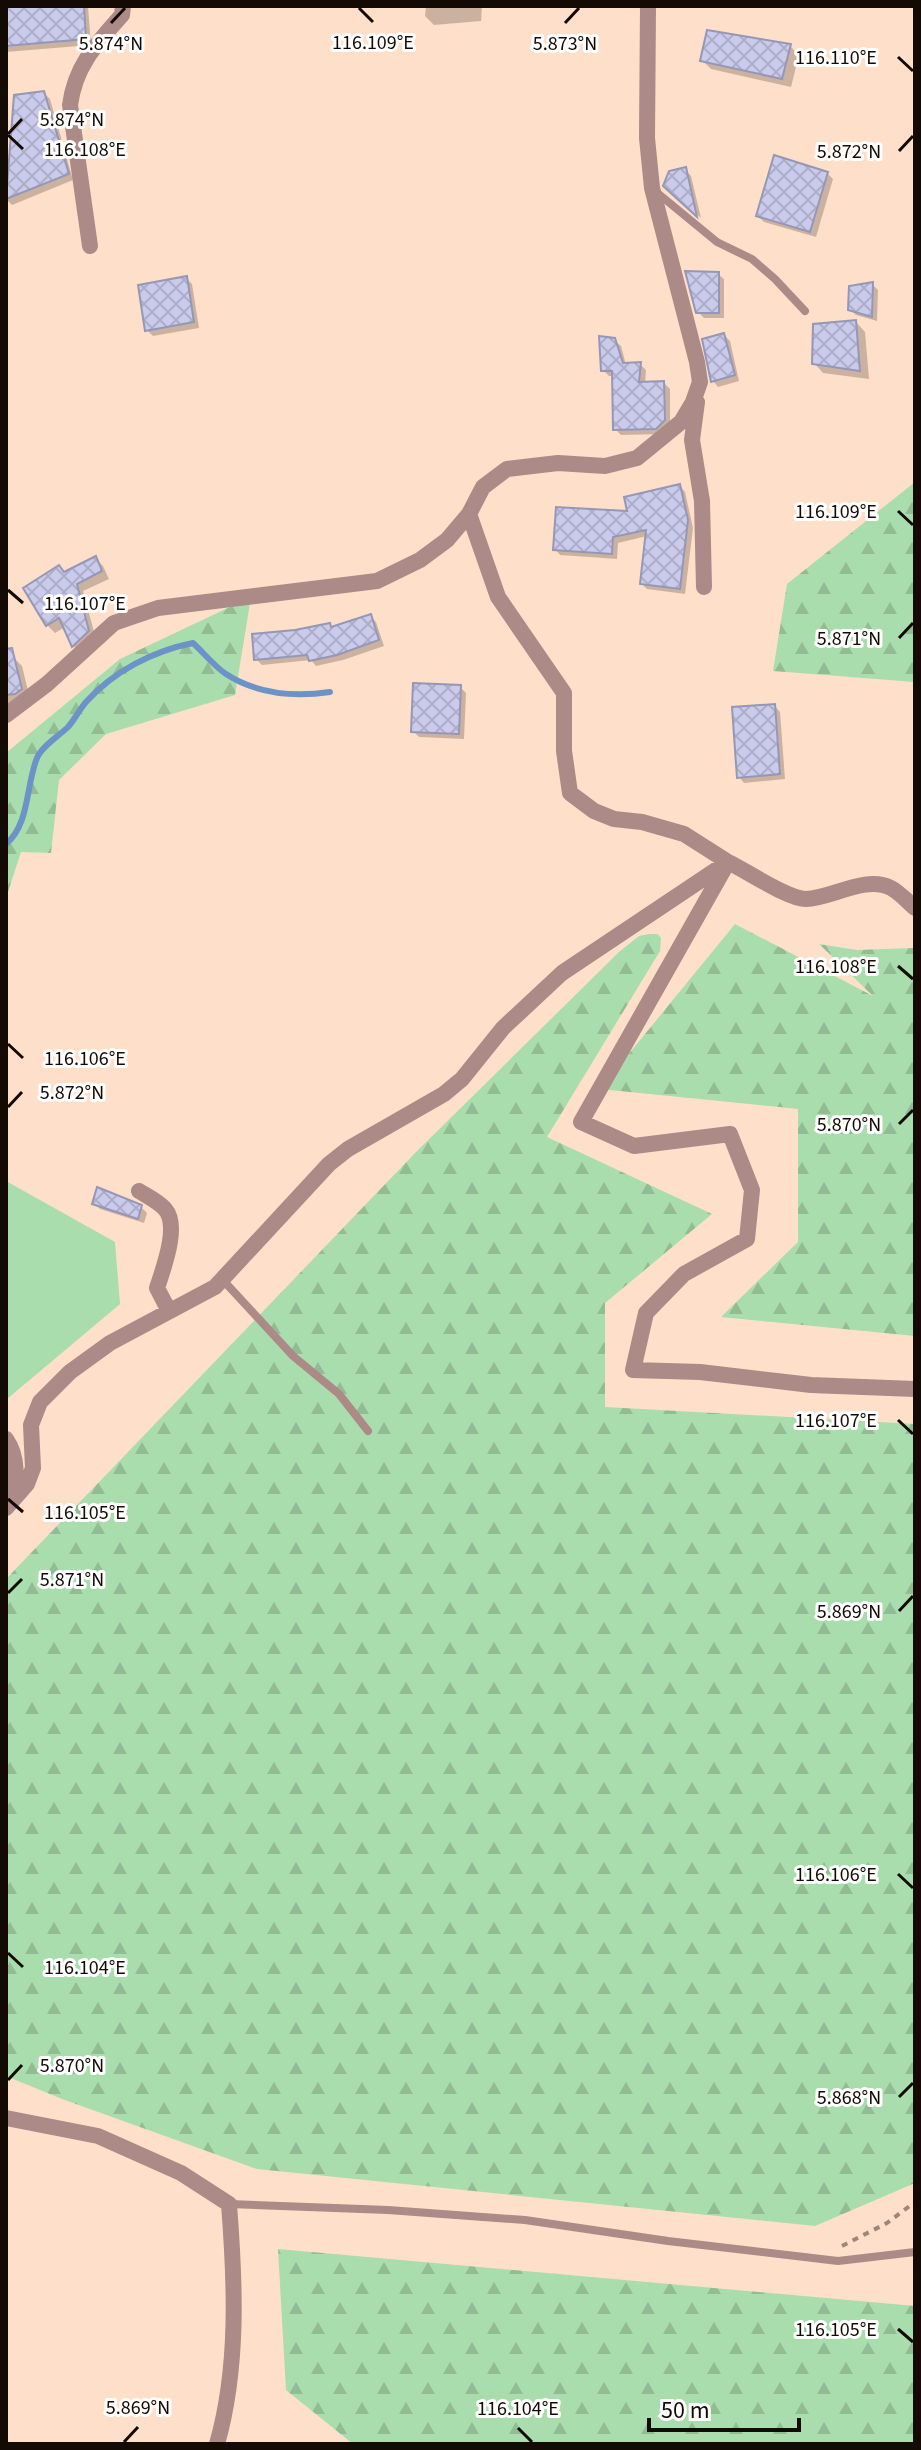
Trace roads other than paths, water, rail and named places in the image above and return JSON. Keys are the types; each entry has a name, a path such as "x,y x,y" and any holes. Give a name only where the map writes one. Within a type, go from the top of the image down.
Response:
{"street":[{"path":"90,246 70,105 73,83 88,54 122,15 123,6"},
{"path":"648,6 647,138 652,188 700,382 692,440 702,501 704,587"},
{"path":"6,715 47,684 114,623 158,608 377,581 420,560 447,540 469,514 483,487 507,469 558,463 605,466 637,458 681,422 700,382"},
{"path":"469,514 498,597 564,693 564,751 570,793 594,811 614,819 642,822 684,834 788,896 806,899 870,885 890,887 915,908"},
{"path":"6,1508 27,1484 33,1468 31,1425 40,1402 70,1372 132,1329 215,1287 329,1164 348,1149 444,1094 462,1079 503,1028 562,973 728,862"},
{"path":"728,862 581,1122 634,1146 730,1134 752,1190 747,1239 684,1274 646,1313 633,1370 700,1372 811,1385 915,1389"},
{"path":"139,1191 167,1211 170,1223 169,1248 157,1288 169,1311"},
{"path":"6,1439 16,1472 15,1488 6,1508"},
{"path":"6,2118 98,2136 181,2173 229,2204 234,2322 226,2399 217,2444"}],"lane":[{"path":"652,188 717,242 752,259 805,311"},
{"path":"222,1279 293,1356 339,1394 368,1431"},
{"path":"229,2204 388,2210 525,2220 726,2249 838,2261 915,2252"}],"waterway":[{"path":"6,844 19,826 39,754 68,727 97,691 149,657 193,643 222,671 250,686 290,694 330,692"}]}
